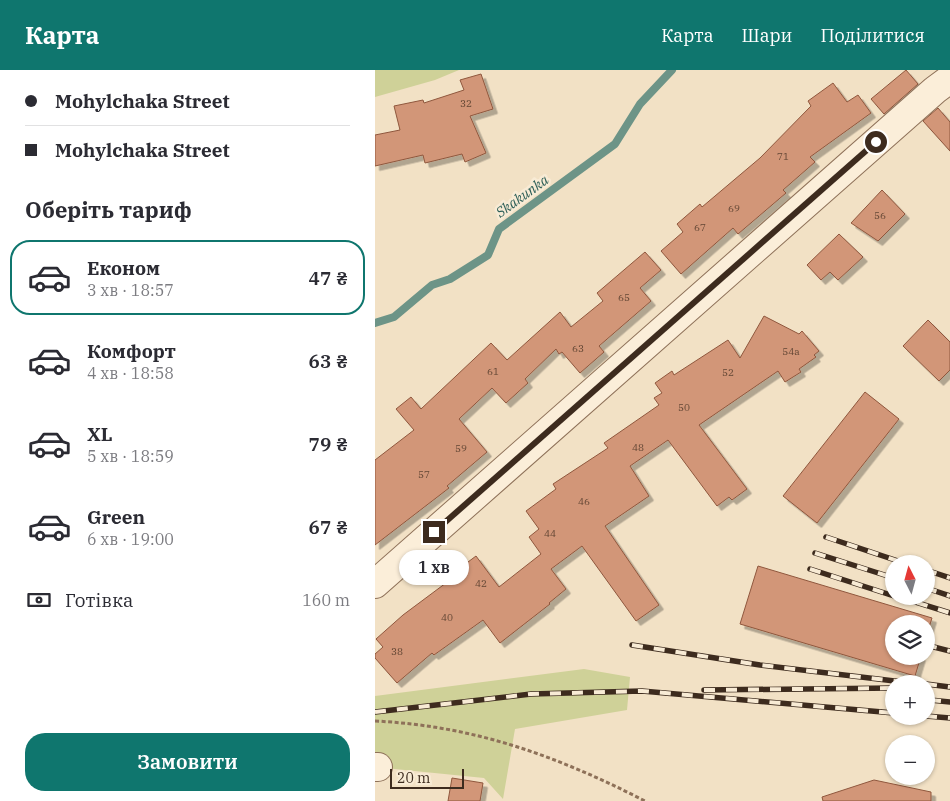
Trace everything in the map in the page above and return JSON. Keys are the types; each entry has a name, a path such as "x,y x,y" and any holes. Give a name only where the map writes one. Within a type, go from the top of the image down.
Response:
{"street":[{"path":"375,584 935,90 950,79"}],"path":[{"path":"375,721 482,736 531,750 591,774 645,801"}],"green space":[{"path":"375,70 459,70 435,80 375,97"},
{"path":"584,669 630,677 627,710 515,729 503,799 484,778 375,767 375,696"}],"building":[{"path":"906,70 918,84 884,114 871,99"},
{"path":"481,74 493,109 470,116 486,153 465,162 462,154 425,163 423,155 375,166 375,135 400,130 394,106 423,100 424,103 464,90 460,80"},
{"path":"833,83 847,102 858,95 871,113 810,157 815,162 783,190 786,193 738,234 733,228 681,274 661,251 683,232 677,224 700,204 702,207 760,158 811,106 808,101"},
{"path":"938,108 950,122 950,151 923,121"},
{"path":"882,190 905,214 878,241 851,223"},
{"path":"839,234 863,257 838,280 830,272 821,280 807,265"},
{"path":"645,252 661,270 640,288 651,301 599,346 604,352 580,373 562,352 559,354 556,349 525,379 528,383 506,403 492,388 459,419 487,452 447,486 449,488 375,545 375,460 414,430 396,409 411,397 421,409 491,343 507,360 560,312 571,327 603,301 597,293"},
{"path":"764,316 799,334 802,331 819,351 814,355 816,357 799,369 801,372 785,382 778,371 699,425 747,489 732,500 729,497 717,506 668,440 630,466 649,496 605,526 659,605 636,621 582,546 551,569 566,589 500,643 483,620 434,655 432,653 397,683 375,658 375,654 383,647 376,639 403,615 462,571 460,568 476,556 499,587 541,554 529,537 539,529 526,511 556,489 553,484 608,448 604,443 659,405 654,398 662,393 655,383 672,371 674,375 728,340 740,358"},
{"path":"928,320 950,342 950,370 939,381 903,346"},
{"path":"865,392 899,419 817,523 783,496"},
{"path":"758,566 922,615 885,615 885,665 918,665 915,675 912,675 740,624"},
{"path":"452,778 483,783 480,801 448,801"},
{"path":"874,780 885,782 885,785 898,785 931,792 931,801 823,801 822,797"}],"waterway":[{"name":"Skakunka","path":"375,323 394,317 432,285 450,279 488,255 499,229 615,144 640,104 672,70"}],"railway":[{"path":"826,537 885,557"},
{"path":"815,553 885,575"},
{"path":"810,569 885,593"},
{"path":"935,573 950,578"},
{"path":"935,591 950,596"},
{"path":"925,605 950,613"},
{"path":"632,645 760,665 885,680"},
{"path":"935,647 950,651"},
{"path":"935,685 950,687"},
{"path":"704,690 885,688"},
{"path":"375,712 531,694 642,691 885,712"},
{"path":"935,700 950,702"},
{"path":"935,717 950,718"}],"route":[{"path":"434,532 876,142"}]}
